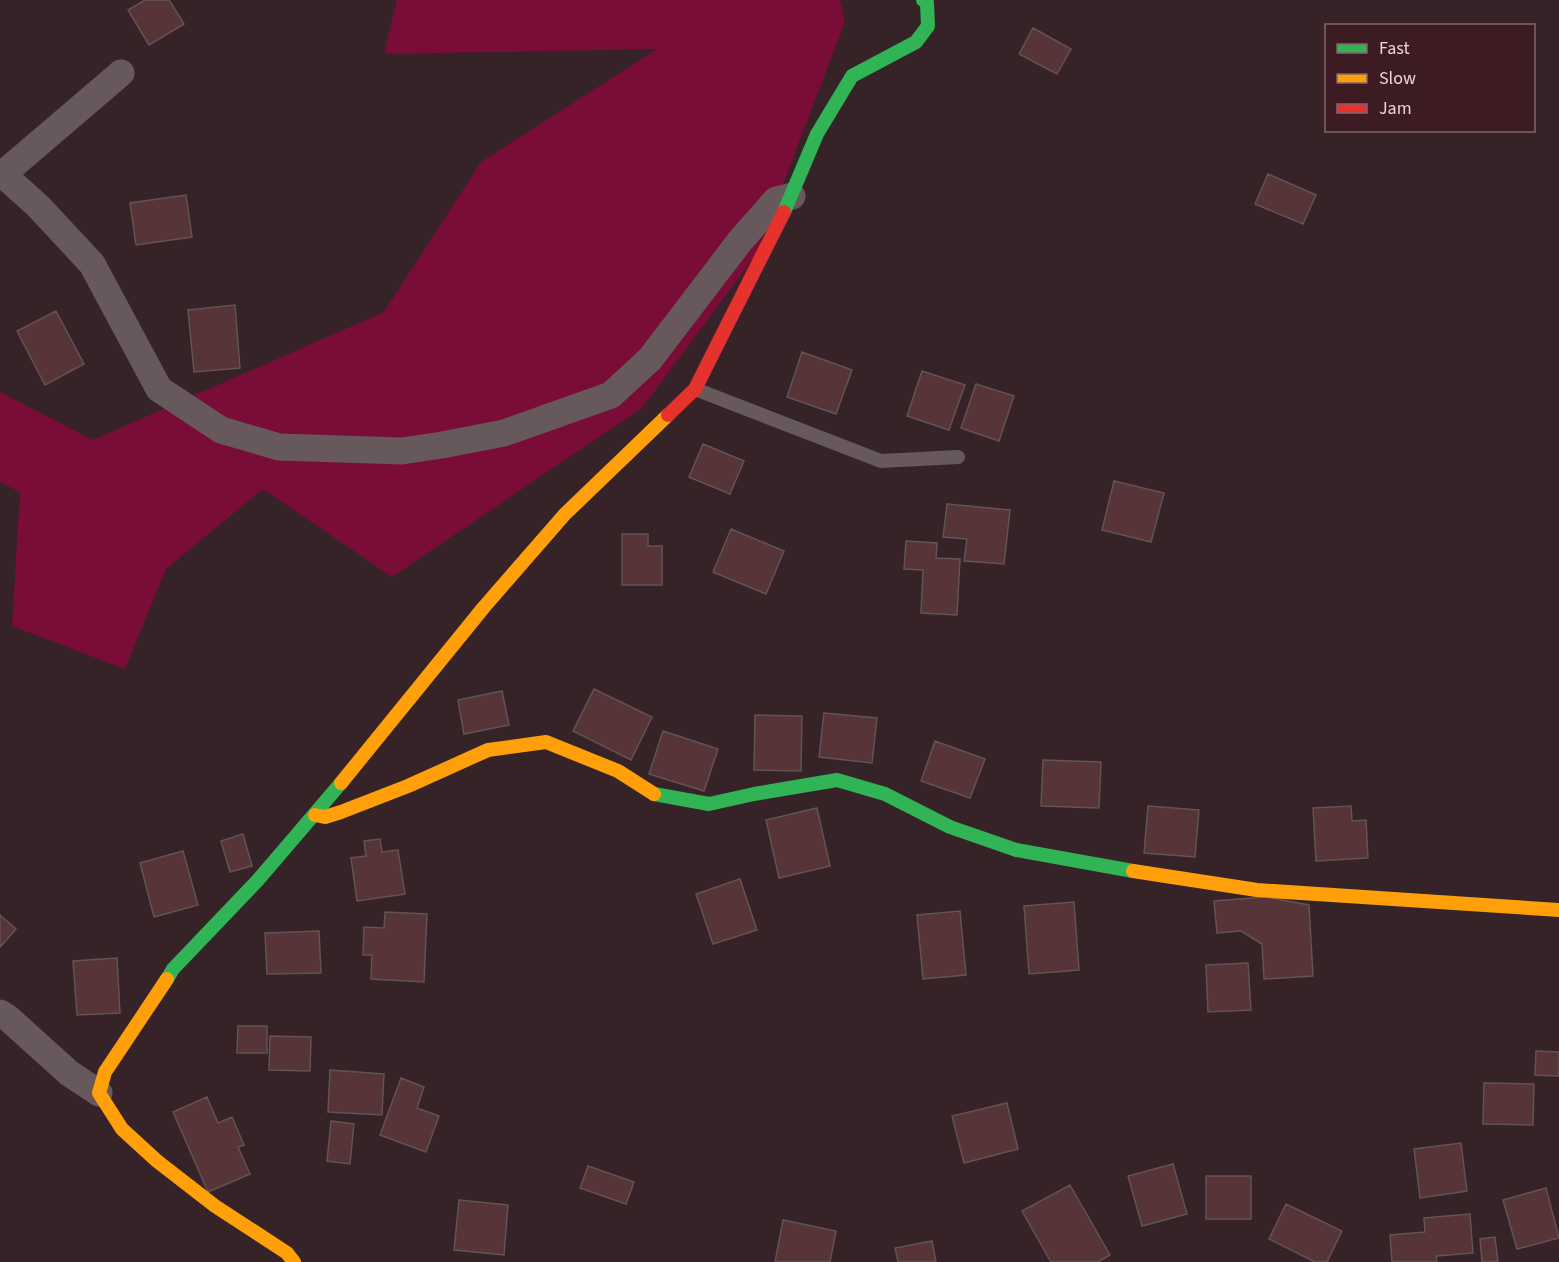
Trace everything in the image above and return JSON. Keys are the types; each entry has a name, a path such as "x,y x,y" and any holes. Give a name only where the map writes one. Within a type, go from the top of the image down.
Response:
{"street":[{"path":"99,1093 105,1072 173,969 258,880 315,815 484,607 565,514 695,388 792,196 817,134 852,76 916,42 928,26 927,3 923,0"},
{"path":"121,74 1,173 38,206 92,264 159,388 221,430 279,447 402,451 504,433 611,395 650,359 740,241 777,200 792,196"},
{"path":"315,815 325,817 341,812 408,786 488,750 546,742 618,771 656,795 709,804 837,780 885,794 950,826 1016,850 1093,864 1257,890 1559,910"},
{"path":"0,1013 69,1072 99,1093 122,1128 158,1161 215,1206 287,1253 294,1262"}],"lane":[{"path":"695,388 881,461 958,457"}],"shaded area":[{"path":"397,0 840,0 845,22 756,255 642,408 392,577 263,489 166,569 125,669 12,626 20,492 0,482 0,392 93,440 384,312 481,162 657,49 384,54"}],"building":[{"path":"145,0 169,0 184,24 149,45 128,10"},
{"path":"1033,28 1071,49 1057,74 1019,54"},
{"path":"1268,174 1316,195 1303,224 1255,204"},
{"path":"186,195 192,237 136,245 130,203"},
{"path":"235,305 240,368 194,372 188,310"},
{"path":"56,311 84,364 45,385 17,331"},
{"path":"802,352 852,370 836,414 787,397"},
{"path":"922,371 965,385 949,430 907,416"},
{"path":"976,384 1014,396 999,441 961,428"},
{"path":"703,444 744,461 730,494 689,477"},
{"path":"1114,481 1164,493 1151,542 1102,530"},
{"path":"947,504 1010,510 1004,564 964,561 967,539 943,537"},
{"path":"731,529 784,551 766,594 713,572"},
{"path":"622,534 648,534 648,546 662,546 662,585 622,585"},
{"path":"906,541 937,543 936,558 960,559 957,615 921,613 923,570 904,569"},
{"path":"594,689 652,717 631,760 573,731"},
{"path":"502,691 509,725 464,734 458,700"},
{"path":"824,713 877,718 872,763 819,757"},
{"path":"755,715 802,716 801,771 754,770"},
{"path":"663,731 718,749 704,791 649,774"},
{"path":"935,741 985,759 970,798 921,781"},
{"path":"1043,760 1101,762 1099,808 1041,806"},
{"path":"1148,806 1199,810 1195,857 1144,853"},
{"path":"1351,806 1352,821 1366,820 1368,858 1316,861 1313,808"},
{"path":"817,808 830,866 779,878 766,820"},
{"path":"243,834 252,866 230,872 221,841"},
{"path":"380,839 382,852 398,850 405,894 357,901 351,858 366,856 364,841"},
{"path":"183,851 198,905 154,917 140,863"},
{"path":"740,879 757,930 713,944 696,894"},
{"path":"1266,897 1309,905 1313,976 1264,979 1262,944 1241,931 1217,933 1214,901"},
{"path":"1074,902 1079,970 1029,974 1024,906"},
{"path":"960,911 966,975 923,979 917,915"},
{"path":"385,912 427,914 424,982 371,979 372,955 363,955 364,927 384,928"},
{"path":"0,915 16,929 0,947"},
{"path":"319,931 321,973 267,974 265,933"},
{"path":"117,958 120,1013 77,1015 73,961"},
{"path":"1248,963 1251,1010 1208,1012 1206,965"},
{"path":"238,1026 267,1026 267,1053 237,1053"},
{"path":"270,1036 311,1037 310,1071 269,1070"},
{"path":"1536,1051 1559,1052 1559,1076 1535,1075"},
{"path":"330,1070 384,1074 382,1115 328,1112"},
{"path":"401,1078 424,1087 417,1108 439,1116 426,1152 380,1135"},
{"path":"1484,1083 1534,1084 1533,1125 1483,1124"},
{"path":"207,1097 218,1123 232,1117 244,1145 238,1147 250,1174 208,1192 173,1112"},
{"path":"1007,1103 1018,1149 964,1163 952,1116"},
{"path":"331,1121 354,1124 350,1164 327,1161"},
{"path":"1461,1143 1467,1191 1420,1198 1414,1149"},
{"path":"1173,1164 1187,1214 1142,1226 1128,1176"},
{"path":"588,1166 634,1182 626,1204 580,1188"},
{"path":"1206,1176 1251,1176 1251,1219 1206,1219"},
{"path":"1070,1185 1110,1255 1098,1262 1051,1262 1022,1211"},
{"path":"1546,1188 1559,1238 1517,1249 1503,1200"},
{"path":"459,1200 508,1205 504,1255 454,1250"},
{"path":"1286,1204 1342,1231 1327,1262 1315,1262 1269,1239"},
{"path":"1470,1214 1473,1253 1436,1256 1437,1262 1392,1262 1390,1235 1425,1232 1424,1218"},
{"path":"783,1220 836,1231 830,1262 775,1262"},
{"path":"1495,1237 1498,1262 1482,1262 1480,1239"},
{"path":"932,1241 936,1262 898,1262 895,1248"}],"traffic: fast":[{"path":"784,212 817,134 852,76 916,42 928,26 927,3 923,0"},
{"path":"654,794 709,804 837,780 885,794 950,827 1016,850 1133,871"},
{"path":"167,979 173,969 258,880 341,783"}],"traffic: slow":[{"path":"341,783 484,607 565,514 668,415"},
{"path":"315,815 325,817 341,812 408,786 488,750 546,742 618,771 654,794"},
{"path":"1133,871 1257,890 1559,910"},
{"path":"167,979 105,1072 99,1093 122,1129 157,1161 215,1206 287,1253 294,1262"}],"traffic: jam":[{"path":"668,415 695,389 784,212"}]}
